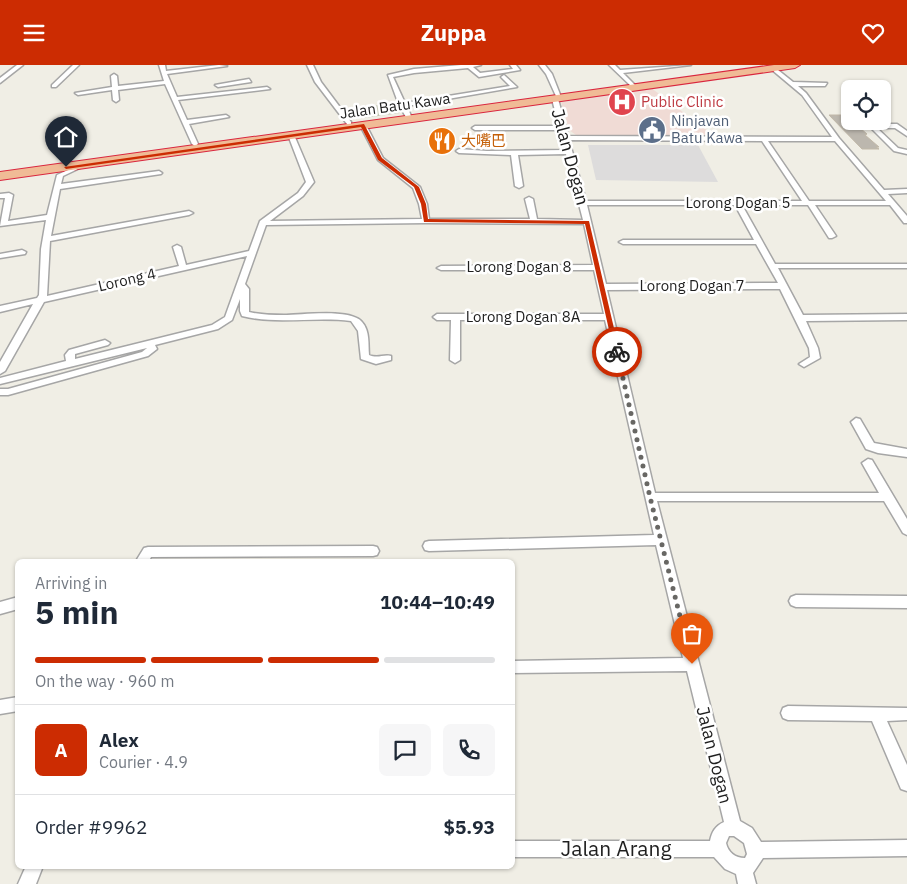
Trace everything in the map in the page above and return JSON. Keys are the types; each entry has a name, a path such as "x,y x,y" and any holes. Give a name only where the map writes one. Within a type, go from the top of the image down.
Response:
{"highway":[{"name":"Jalan Batu Kawa","path":"0,175 195,144 557,97 760,66 795,65"},
{"name":"Jalan Batu Kawa","path":"0,175 83,165 775,66"}],"street":[{"path":"0,81 20,65"},
{"path":"54,86 76,65"},
{"path":"162,65 163,73 195,144"},
{"path":"310,65 318,82 349,123"},
{"path":"408,116 390,76 414,68 478,65"},
{"path":"469,66 479,75 518,70 513,65"},
{"name":"Jalan Dogan","path":"542,65 549,74 557,97 650,497 733,827"},
{"path":"612,65 632,85"},
{"path":"619,73 688,65"},
{"path":"163,73 224,66"},
{"path":"775,66 804,94 837,139 907,221"},
{"path":"114,76 116,100"},
{"path":"402,105 514,87 504,77"},
{"path":"220,95 217,83 249,81"},
{"path":"78,93 167,82"},
{"path":"793,84 825,84"},
{"path":"174,99 267,89"},
{"path":"186,122 226,117"},
{"path":"363,125 380,159 416,187 423,204 426,221"},
{"path":"907,134 897,126 872,126 896,150 907,152"},
{"path":"475,128 563,128"},
{"path":"0,381 215,327 226,322 230,318 264,223 269,216 304,193 310,182 291,135"},
{"path":"566,138 837,139"},
{"path":"763,138 832,236"},
{"path":"459,151 514,153 570,152"},
{"path":"514,153 519,186"},
{"path":"32,172 50,171 60,175 83,165"},
{"path":"56,187 159,173"},
{"path":"0,371 43,295 45,249 56,187 60,175"},
{"path":"883,192 907,191"},
{"path":"0,196 9,195 2,224 50,217"},
{"path":"529,199 534,222"},
{"name":"Lorong Dogan 5","path":"582,203 893,203"},
{"path":"737,203 800,318 816,354 815,358 804,364"},
{"path":"47,239 189,213"},
{"path":"264,223 587,222"},
{"path":"623,242 758,242"},
{"path":"177,247 183,267"},
{"name":"Lorong 4","path":"0,309 254,251"},
{"path":"0,256 22,252"},
{"path":"771,265 907,266"},
{"name":"Lorong Dogan 8","path":"441,268 597,267"},
{"path":"241,285 245,288 245,314 260,317 354,319 359,322 363,329 364,357 372,361 384,361 388,358"},
{"name":"Lorong Dogan 7","path":"601,287 782,286"},
{"name":"Lorong Dogan 8A","path":"437,317 609,317"},
{"path":"455,360 456,317"},
{"path":"800,318 907,317"},
{"path":"70,363 72,352 105,343"},
{"path":"0,392 8,392 145,354 152,349 150,343"},
{"path":"856,422 870,446 907,453"},
{"path":"868,463 907,530"},
{"path":"650,497 887,497"},
{"path":"428,546 661,540"},
{"path":"145,557 373,551"},
{"path":"796,601 907,602"},
{"path":"0,608 15,604"},
{"path":"515,667 692,664"},
{"path":"0,707 15,704"},
{"path":"788,713 905,714"},
{"path":"876,713 907,783"},
{"path":"733,827 748,834 756,850 753,862 745,876 728,863 719,849 718,836 727,828 733,827"},
{"path":"756,850 907,848"},
{"name":"Jalan Arang","path":"515,849 719,849"},
{"path":"28,884 34,869"}],"shaded area":[{"path":"650,87 713,135 576,135 569,130 561,102"},
{"path":"396,103 400,113 364,118 353,118 347,109"},
{"path":"588,145 698,145 718,182 596,180"}],"building":[{"path":"829,115 841,115 841,127"},
{"path":"844,130 862,130 867,134 865,135 879,147 876,147 879,149 862,149"}],"way so far":[{"path":"617,352 650,497 692,664"}],"place":[{"name":"Public Clinic","path":"622,102"},
{"name":"Ninjavan Batu Kawa","path":"652,130"},
{"name":"大嘴巴","path":"442,141"}],"route":[{"path":"66,167 363,125 380,159 416,187 423,204 426,221 447,223 587,222 617,352"}]}
